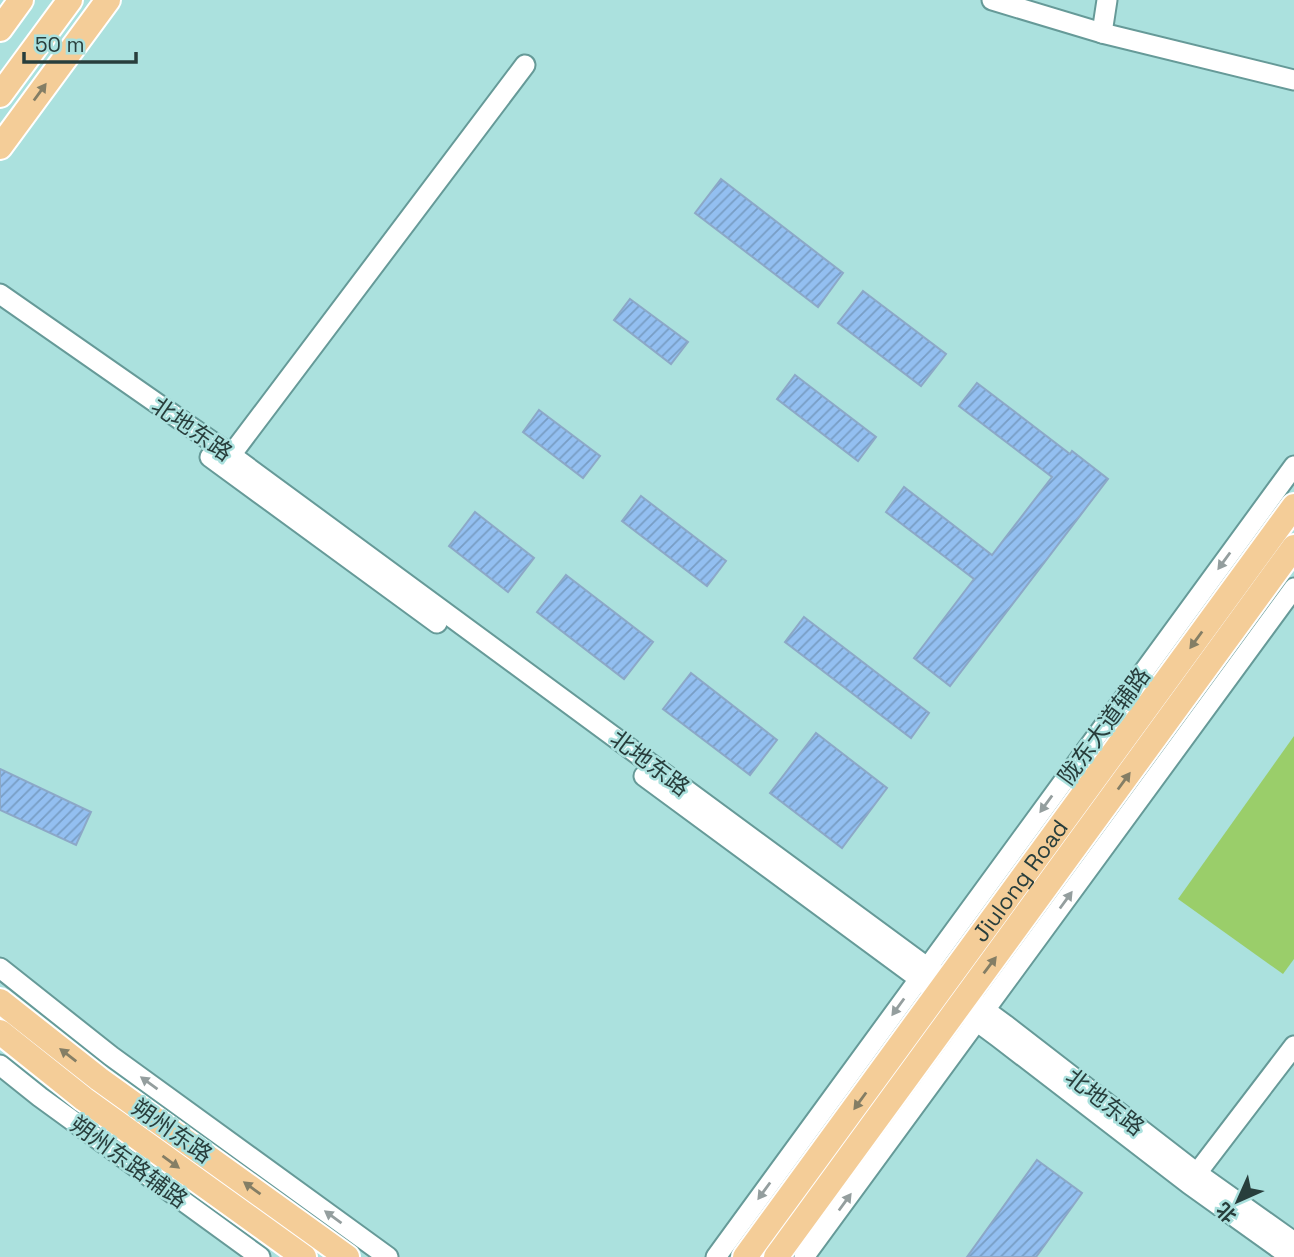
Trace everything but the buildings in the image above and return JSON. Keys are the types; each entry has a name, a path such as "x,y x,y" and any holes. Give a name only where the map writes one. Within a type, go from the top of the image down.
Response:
{"main road":[{"path":"0,29 21,0"},
{"path":"0,95 68,0"},
{"path":"0,147 108,0"},
{"name":"Jiulong Road","path":"776,1257 952,995 1277,542 1294,506"},
{"name":"Jiulong Road","path":"745,1257 952,995"},
{"name":"朔州东路","path":"0,1001 99,1079 347,1257"},
{"name":"朔州东路","path":"0,1032 84,1099 304,1257"}],"street":[{"path":"992,0 1102,33 1294,80"},
{"path":"1102,33 1107,0"},
{"path":"231,455 525,65"},
{"name":"北地东路","path":"0,294 231,455 952,995 1188,1184 1291,1257"},
{"name":"北地东路","path":"0,309 222,466 1294,1242"},
{"path":"1277,542 1294,466"},
{"path":"716,1257 952,995 1294,588"},
{"path":"0,968 111,1056 388,1257"},
{"path":"804,1257 952,995"},
{"path":"1197,1173 1294,1046"},
{"name":"朔州东路辅路","path":"0,1065 260,1257"}],"green space":[{"path":"1294,736 1294,959 1283,974 1178,899"}]}
